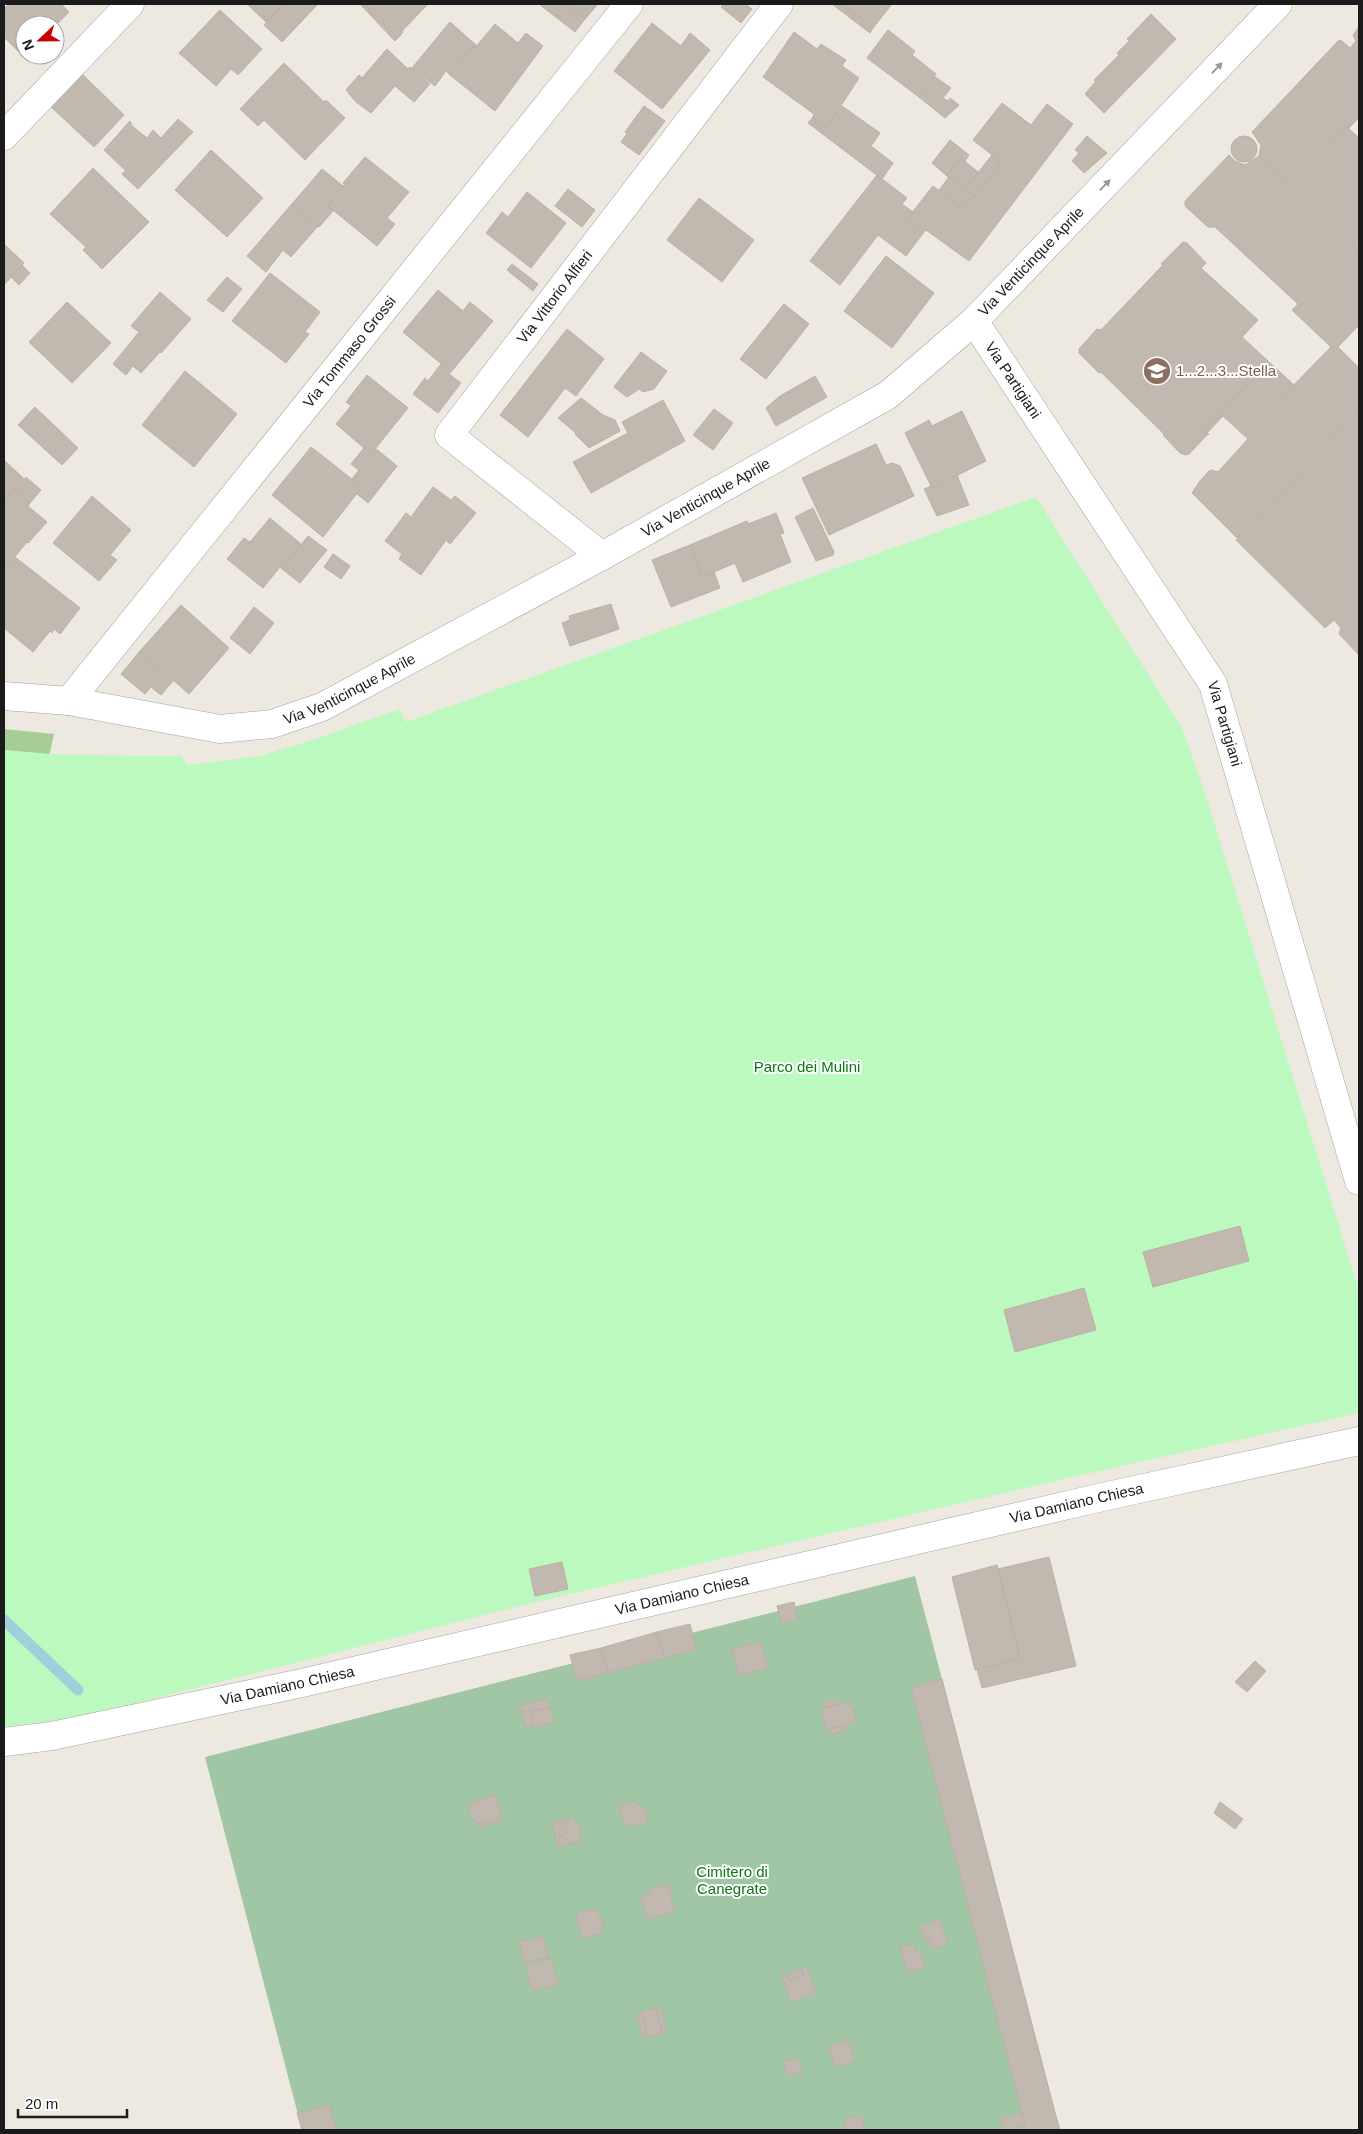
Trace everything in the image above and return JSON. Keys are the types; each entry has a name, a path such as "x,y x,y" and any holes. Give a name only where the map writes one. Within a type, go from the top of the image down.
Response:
{"street":[{"path":"4,136 130,4"},
{"name":"Via Tommaso Grossi","path":"69,701 629,4"},
{"name":"Via Vittorio Alfieri","path":"602,556 449,435 779,4"},
{"name":"Via Venticinque Aprile","path":"4,696 69,701 220,729 272,724 322,708 602,556 888,395 974,321 1278,4"},
{"name":"Via Partigiani","path":"974,321 1213,684 1359,1181"},
{"name":"Via Damiano Chiesa","path":"4,1742 52,1736 302,1683 1098,1498 1359,1441"}],"green space":[{"name":"Parco dei Mulini","path":"1036,497 1182,728 1206,796 1359,1291 1359,1413 1077,1476 540,1601 81,1717 4,1727 4,750 64,755 181,756 187,765 260,756 316,739 399,709 406,722"},
{"path":"4,729 54,734 47,766 4,769"},
{"name":"Cimitero di Canegrate","path":"915,1576 1060,2130 302,2130 205,1757"}],"building":[{"path":"9,4 61,4 69,12 65,16 15,15 15,48 4,37 4,9"},
{"path":"247,4 284,4 266,22"},
{"path":"284,4 318,4 282,42 264,25"},
{"path":"360,4 367,4 365,5 398,38 395,41"},
{"path":"428,4 402,31 398,38 365,5"},
{"path":"539,4 565,4 585,19 575,32"},
{"path":"565,4 598,4 585,19"},
{"path":"724,4 745,4 752,9 741,23 721,7"},
{"path":"832,4 842,4 873,28 870,33"},
{"path":"842,4 892,4 873,28"},
{"path":"220,10 262,49 238,75 231,69 216,86 179,53"},
{"path":"1151,14 1176,39 1104,113 1085,94 1096,81 1094,80 1119,55 1117,53 1129,41 1127,39"},
{"path":"450,22 477,46 475,48 473,46 450,75 446,71 435,86 412,68"},
{"path":"652,23 681,46 690,33 710,50 662,109 614,71"},
{"path":"495,24 518,43 526,33 543,46 495,111 450,75 473,46 475,48"},
{"path":"1359,27 1359,118 1349,128 1347,127 1290,187 1259,156 1261,145 1252,132 1339,40 1350,48 1356,41 1353,35"},
{"path":"888,30 915,51 912,55 936,74 919,97 867,58"},
{"path":"794,32 817,49 821,44 846,60 842,66 859,78 827,127 813,117 814,114 763,77"},
{"path":"387,49 408,69 410,67 430,84 414,102 395,86 371,113 356,102 346,90 359,75 362,78"},
{"path":"284,63 324,102 326,100 345,118 305,160 264,120 258,126 240,109"},
{"path":"79,71 124,115 94,147 48,104"},
{"path":"934,76 951,88 943,98 948,101 950,98 959,105 945,118 919,97"},
{"path":"1002,103 1031,125 1047,104 1073,124 969,261 926,230 924,232 907,219 933,186 963,209 973,196 975,197 1001,162 973,140"},
{"path":"644,106 665,121 639,155 621,142 627,134 625,132"},
{"path":"842,106 880,133 871,146 893,163 882,179 808,123 813,117 827,127"},
{"path":"178,119 193,132 138,189 122,174 126,171 104,150 130,121 132,126 147,138 153,130 161,138"},
{"path":"1347,127 1359,138 1359,237 1351,245 1359,254 1359,325 1338,347 1359,368 1359,411 1237,538 1192,493 1209,471 1218,472 1248,439 1223,416 1207,433 1209,434 1207,435 1203,431 1258,374 1281,398 1331,347 1292,310 1298,304 1215,227 1208,227 1185,206 1185,201 1229,155 1235,161 1245,165 1259,156 1290,187"},
{"path":"1087,136 1107,153 1084,173 1072,161 1079,153 1075,150"},
{"path":"1244,136 1253,140 1257,149 1253,158 1244,162 1235,158 1231,149 1235,140"},
{"path":"950,140 969,155 965,161 961,158 947,176 932,163"},
{"path":"211,150 263,198 227,237 175,190"},
{"path":"992,155 1001,162 975,197 965,189"},
{"path":"365,157 409,192 387,218 395,224 377,246 328,206 345,184 343,183"},
{"path":"961,158 978,172 965,189 947,176"},
{"path":"93,168 149,222 102,269 83,250 86,247 50,214"},
{"path":"322,169 343,186 328,206 333,211 319,227 292,204"},
{"path":"877,175 907,198 902,204 913,212 907,219 924,232 906,256 878,235 840,285 810,261"},
{"path":"949,177 973,196 963,209 939,190"},
{"path":"568,189 595,210 582,227 555,206"},
{"path":"527,192 566,223 531,268 486,233 502,212 508,217"},
{"path":"699,198 754,240 722,282 667,240"},
{"path":"292,204 318,226 291,257 283,250 266,272 247,256"},
{"path":"1359,237 1359,254 1351,245"},
{"path":"1183,242 1187,243 1206,263 1201,268 1258,320 1242,337 1294,385 1281,398 1258,374 1203,431 1207,435 1189,454 1185,455 1180,453 1164,434 1079,353 1079,349 1097,329 1101,330"},
{"path":"4,244 24,263 4,285"},
{"path":"886,256 934,293 892,348 844,311"},
{"path":"512,264 538,284 533,291 507,270"},
{"path":"22,265 30,273 19,285 11,277"},
{"path":"270,273 320,312 305,332 309,334 286,363 232,321"},
{"path":"227,277 242,289 223,312 207,300"},
{"path":"438,290 463,311 470,302 493,321 451,372 403,332"},
{"path":"160,292 191,319 141,373 133,366 126,375 113,364 139,332 131,326"},
{"path":"67,302 111,343 72,383 29,342"},
{"path":"784,304 809,324 766,379 740,359"},
{"path":"567,329 604,359 576,396 565,388 528,437 500,415"},
{"path":"641,352 667,371 654,389 643,392 639,389 627,397 614,387"},
{"path":"441,364 451,372 449,374 461,383 438,413 413,394 425,378 428,381"},
{"path":"185,371 237,414 194,467 142,425"},
{"path":"367,375 408,408 371,454 336,424 351,406 346,402"},
{"path":"815,376 827,397 776,426 766,408 780,396"},
{"path":"581,398 603,415 615,420 620,431 589,448 576,433 558,418"},
{"path":"663,400 685,441 591,493 573,462 628,433 622,422"},
{"path":"35,407 78,448 62,465 18,425"},
{"path":"714,409 733,423 713,450 693,435"},
{"path":"962,411 986,461 932,488 905,433 929,420 932,426"},
{"path":"1359,411 1359,655 1339,634 1341,628 1334,620 1325,628 1236,540"},
{"path":"876,444 886,465 892,463 900,466 914,496 829,535 802,478"},
{"path":"311,447 362,487 323,537 272,495"},
{"path":"364,448 371,454 375,448 397,466 368,503 357,494 362,487 352,479 359,470 351,464"},
{"path":"4,460 22,477 4,501"},
{"path":"957,475 969,505 937,516 924,489 931,486 932,488"},
{"path":"22,477 24,479 26,477 41,490 30,503 12,488"},
{"path":"433,487 451,500 455,496 476,513 450,544 446,540 421,575 399,559 402,554 385,541 406,513 411,517"},
{"path":"14,490 30,503 28,506 47,522 27,542 4,570 4,501"},
{"path":"92,496 131,530 110,555 117,560 99,581 53,543"},
{"path":"813,508 834,552 833,555 816,561 795,517"},
{"path":"776,513 784,533 780,534 791,562 743,582 735,563 702,577 690,545 747,521 748,524"},
{"path":"270,518 301,544 282,569 280,567 263,588 227,559 244,538 250,542"},
{"path":"308,536 327,550 300,583 282,569"},
{"path":"690,545 702,577 714,572 720,588 671,607 652,560"},
{"path":"333,554 350,566 341,579 324,567"},
{"path":"15,557 80,608 60,634 54,629 52,633 50,631 33,652 4,628 4,570"},
{"path":"611,604 619,629 570,646 562,623 570,620 569,616"},
{"path":"181,605 229,648 189,694 140,651"},
{"path":"254,607 274,623 250,654 230,638"},
{"path":"140,651 173,681 161,695 151,687 145,694 121,674"},
{"path":"1240,1226 1249,1261 1153,1287 1143,1252"},
{"path":"1084,1288 1096,1330 1015,1352 1004,1310"},
{"path":"1049,1557 1076,1666 982,1688 977,1669 1020,1658 998,1569"},
{"path":"562,1562 568,1589 535,1596 529,1569"},
{"path":"997,1565 1020,1658 975,1670 952,1577"},
{"path":"794,1602 798,1620 782,1624 777,1606"},
{"path":"690,1624 696,1650 665,1658 657,1632"},
{"path":"657,1632 665,1658 608,1673 601,1648"},
{"path":"762,1642 768,1668 738,1675 732,1649"},
{"path":"601,1648 608,1673 577,1681 570,1655"},
{"path":"1255,1661 1266,1671 1247,1692 1235,1682"},
{"path":"942,1679 1060,2130 1016,2130 1015,2127 1025,2125 911,1687"},
{"path":"547,1698 550,1707 530,1712 534,1724 525,1727 519,1706"},
{"path":"836,1699 838,1704 825,1708 823,1703"},
{"path":"845,1703 852,1706 856,1718 851,1724 826,1730 821,1709"},
{"path":"550,1707 554,1722 533,1728 532,1725 534,1724 530,1712"},
{"path":"843,1726 845,1731 830,1735 829,1730"},
{"path":"495,1795 501,1818 477,1824 472,1819 468,1808 472,1802"},
{"path":"633,1801 645,1809 648,1822 633,1827 623,1821 620,1806"},
{"path":"1220,1802 1243,1819 1235,1829 1214,1813"},
{"path":"574,1817 577,1825 579,1824 581,1833 579,1834 580,1842 576,1843 570,1842 564,1836 560,1838 559,1830"},
{"path":"501,1818 502,1821 478,1827 477,1824"},
{"path":"571,1818 559,1830 560,1838 564,1836 570,1842 576,1843 559,1847 552,1823"},
{"path":"668,1884 675,1912 647,1919 641,1897 650,1894 649,1889"},
{"path":"596,1908 604,1924 601,1925 603,1933 582,1938 576,1914"},
{"path":"940,1919 948,1945 932,1949 929,1939 925,1941 920,1925"},
{"path":"543,1936 548,1957 525,1963 519,1942"},
{"path":"914,1944 917,1953 922,1954 925,1968 913,1971 908,1970 905,1966 900,1947"},
{"path":"551,1958 558,1985 532,1990 526,1966"},
{"path":"807,1967 816,1994 793,2001 789,2000 785,1981 783,1982 781,1976 786,1974 789,1981 803,1976 801,1969"},
{"path":"801,1969 803,1976 789,1981 786,1974"},
{"path":"656,2008 662,2034 648,2037 641,2012"},
{"path":"661,2009 666,2031 662,2032 657,2010"},
{"path":"642,2013 647,2035 643,2037 637,2015"},
{"path":"848,2040 855,2061 835,2067 829,2046"},
{"path":"798,2058 803,2072 788,2077 783,2062"},
{"path":"330,2105 336,2130 302,2130 297,2113"},
{"path":"1022,2113 1025,2125 1015,2127 1016,2130 1004,2130 1000,2118"},
{"path":"861,2115 865,2130 847,2130 844,2119"}],"waterway":[{"path":"4,1620 78,1690"}],"place":[{"name":"1...2...3...Stella","path":"1157,371"}]}
